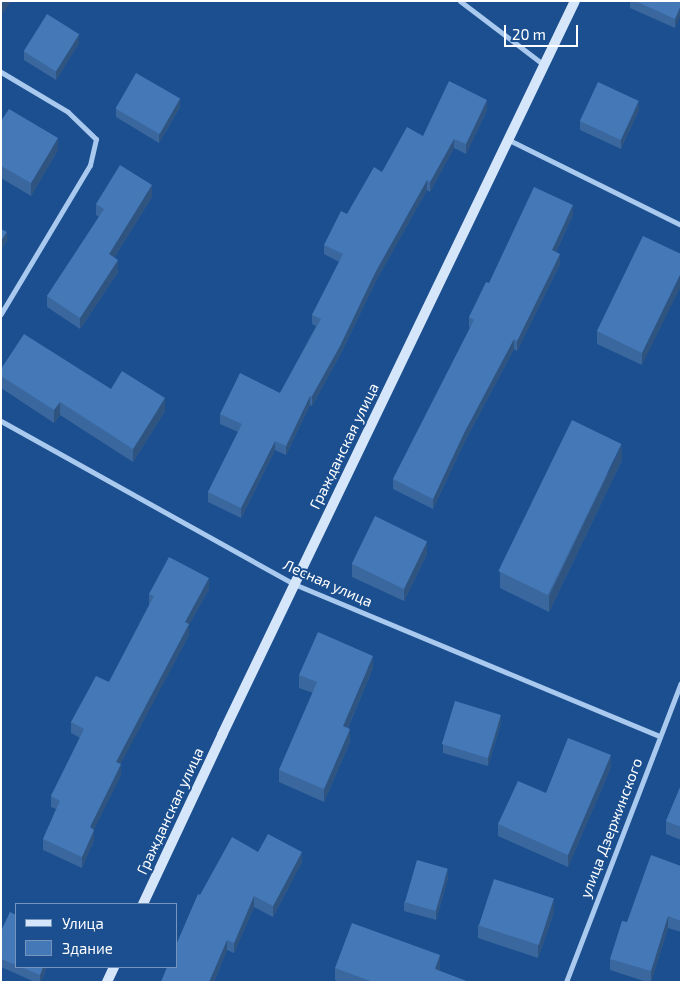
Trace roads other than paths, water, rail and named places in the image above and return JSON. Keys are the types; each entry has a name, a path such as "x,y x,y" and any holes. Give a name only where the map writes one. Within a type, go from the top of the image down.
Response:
{"street":[{"path":"460,1 544,65"},
{"name":"Гражданская улица","path":"143,903 294,584 576,1"},
{"path":"1,72 68,112 96,139 90,166 1,314"},
{"path":"508,139 681,225"},
{"name":"Лесная улица","path":"1,421 294,584 660,736"},
{"name":"улица Дзержинского","path":"566,982 681,683"},
{"path":"107,982 114,968"}]}
